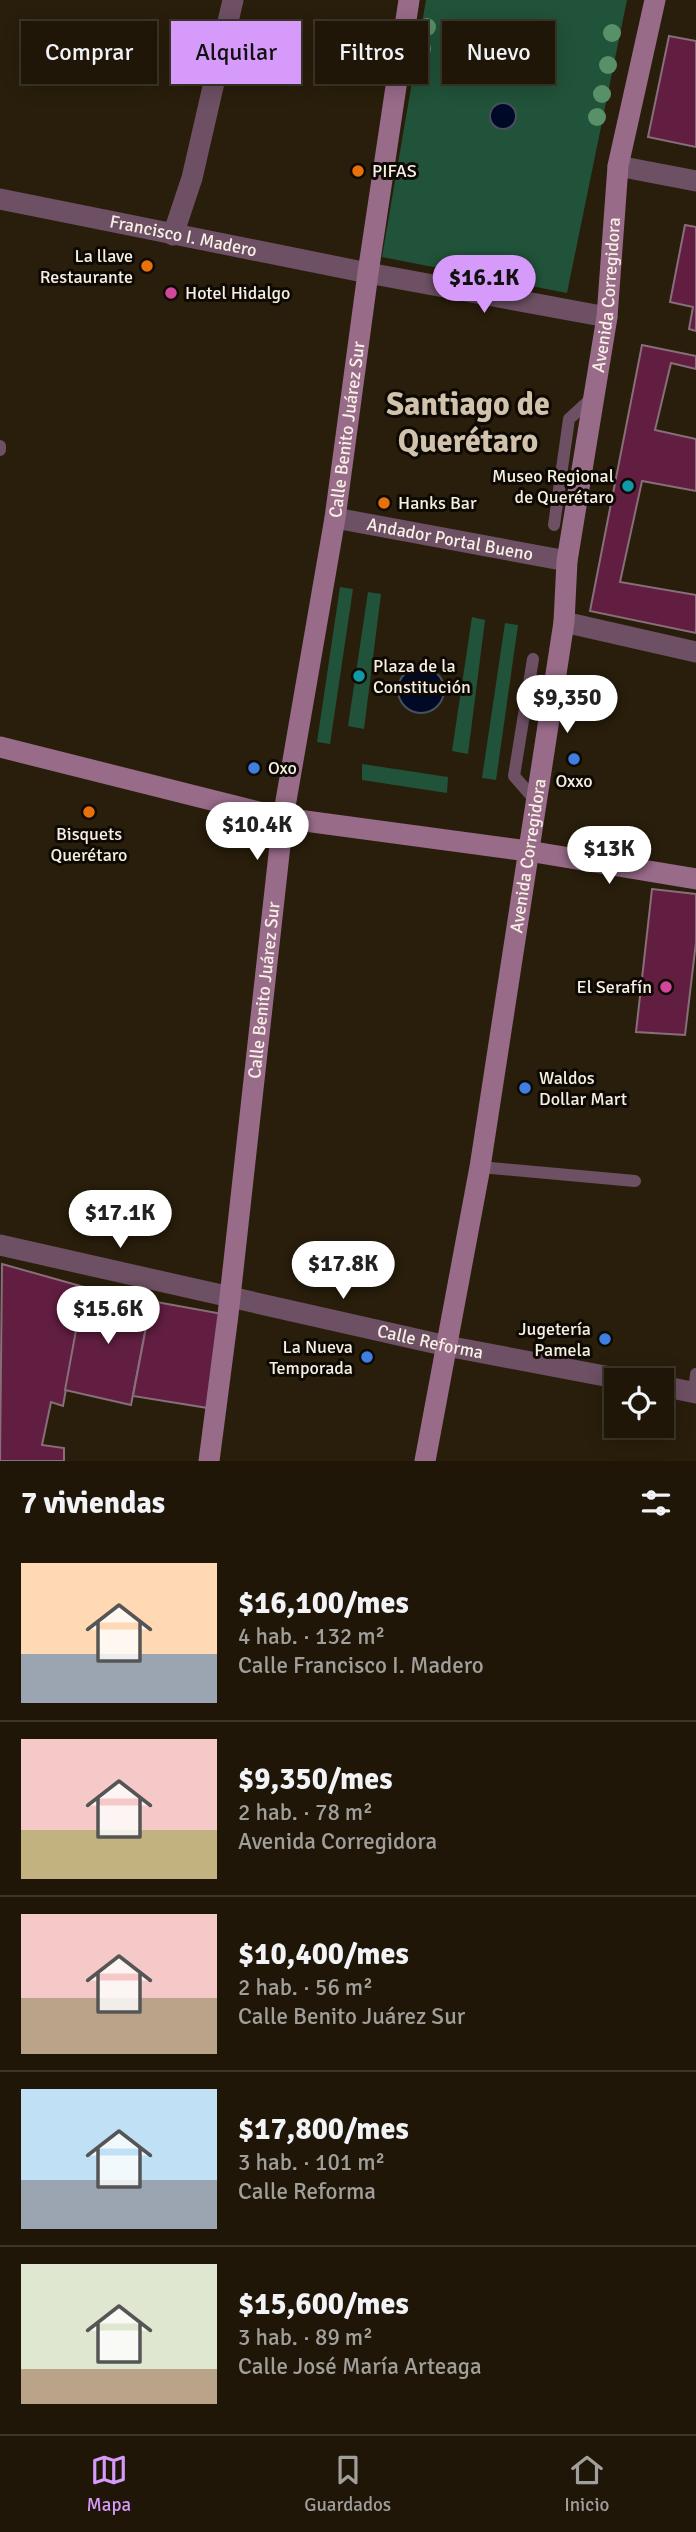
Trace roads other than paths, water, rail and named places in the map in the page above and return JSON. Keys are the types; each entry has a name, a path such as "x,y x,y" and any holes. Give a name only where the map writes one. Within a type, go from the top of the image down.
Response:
{"main road":[{"name":"Calle Benito Juárez Sur","path":"209,1461 283,818 335,518 368,272 409,0"},
{"name":"Avenida Corregidora","path":"425,1461 480,1167 564,622 567,561 607,317 618,166 655,0"},
{"path":"0,747 283,818 528,851 696,879"}],"street":[{"path":"173,235 192,178 233,0"},
{"path":"618,166 696,181"},
{"name":"Francisco I. Madero","path":"0,199 173,235 607,317"},
{"name":"Andador Portal Bueno","path":"335,518 567,561"},
{"path":"564,622 696,652"},
{"name":"Calle Reforma","path":"0,1245 447,1346 604,1376"},
{"path":"674,1386 695,1386"}],"lane":[{"path":"554,525 569,419 595,396"},
{"path":"533,659 514,776 536,800"},
{"path":"480,1167 635,1181"}],"water":[{"path":"503,103 512,107 516,116 512,125 503,129 494,125 490,116 494,107"},
{"path":"421,667 438,673 444,690 438,707 421,713 404,707 398,690 404,673"}],"place":[{"name":"PIFAS","path":"358,171"},
{"name":"La llave Restaurante","path":"147,266"},
{"name":"Hotel Hidalgo","path":"171,293"},
{"name":"Museo Regional de Querétaro","path":"628,486"},
{"name":"Hanks Bar","path":"384,503"},
{"name":"Plaza de la Constitución","path":"359,676"},
{"name":"Oxxo","path":"574,759"},
{"name":"Oxo","path":"254,768"},
{"name":"Bisquets Querétaro","path":"89,812"},
{"name":"El Serafín","path":"666,987"},
{"name":"Waldos Dollar Mart","path":"525,1088"},
{"name":"Jugetería Pamela","path":"605,1339"},
{"name":"La Nueva Temporada","path":"367,1357"}],"district":[{"name":"Santiago de Querétaro","path":"468,422"}]}
